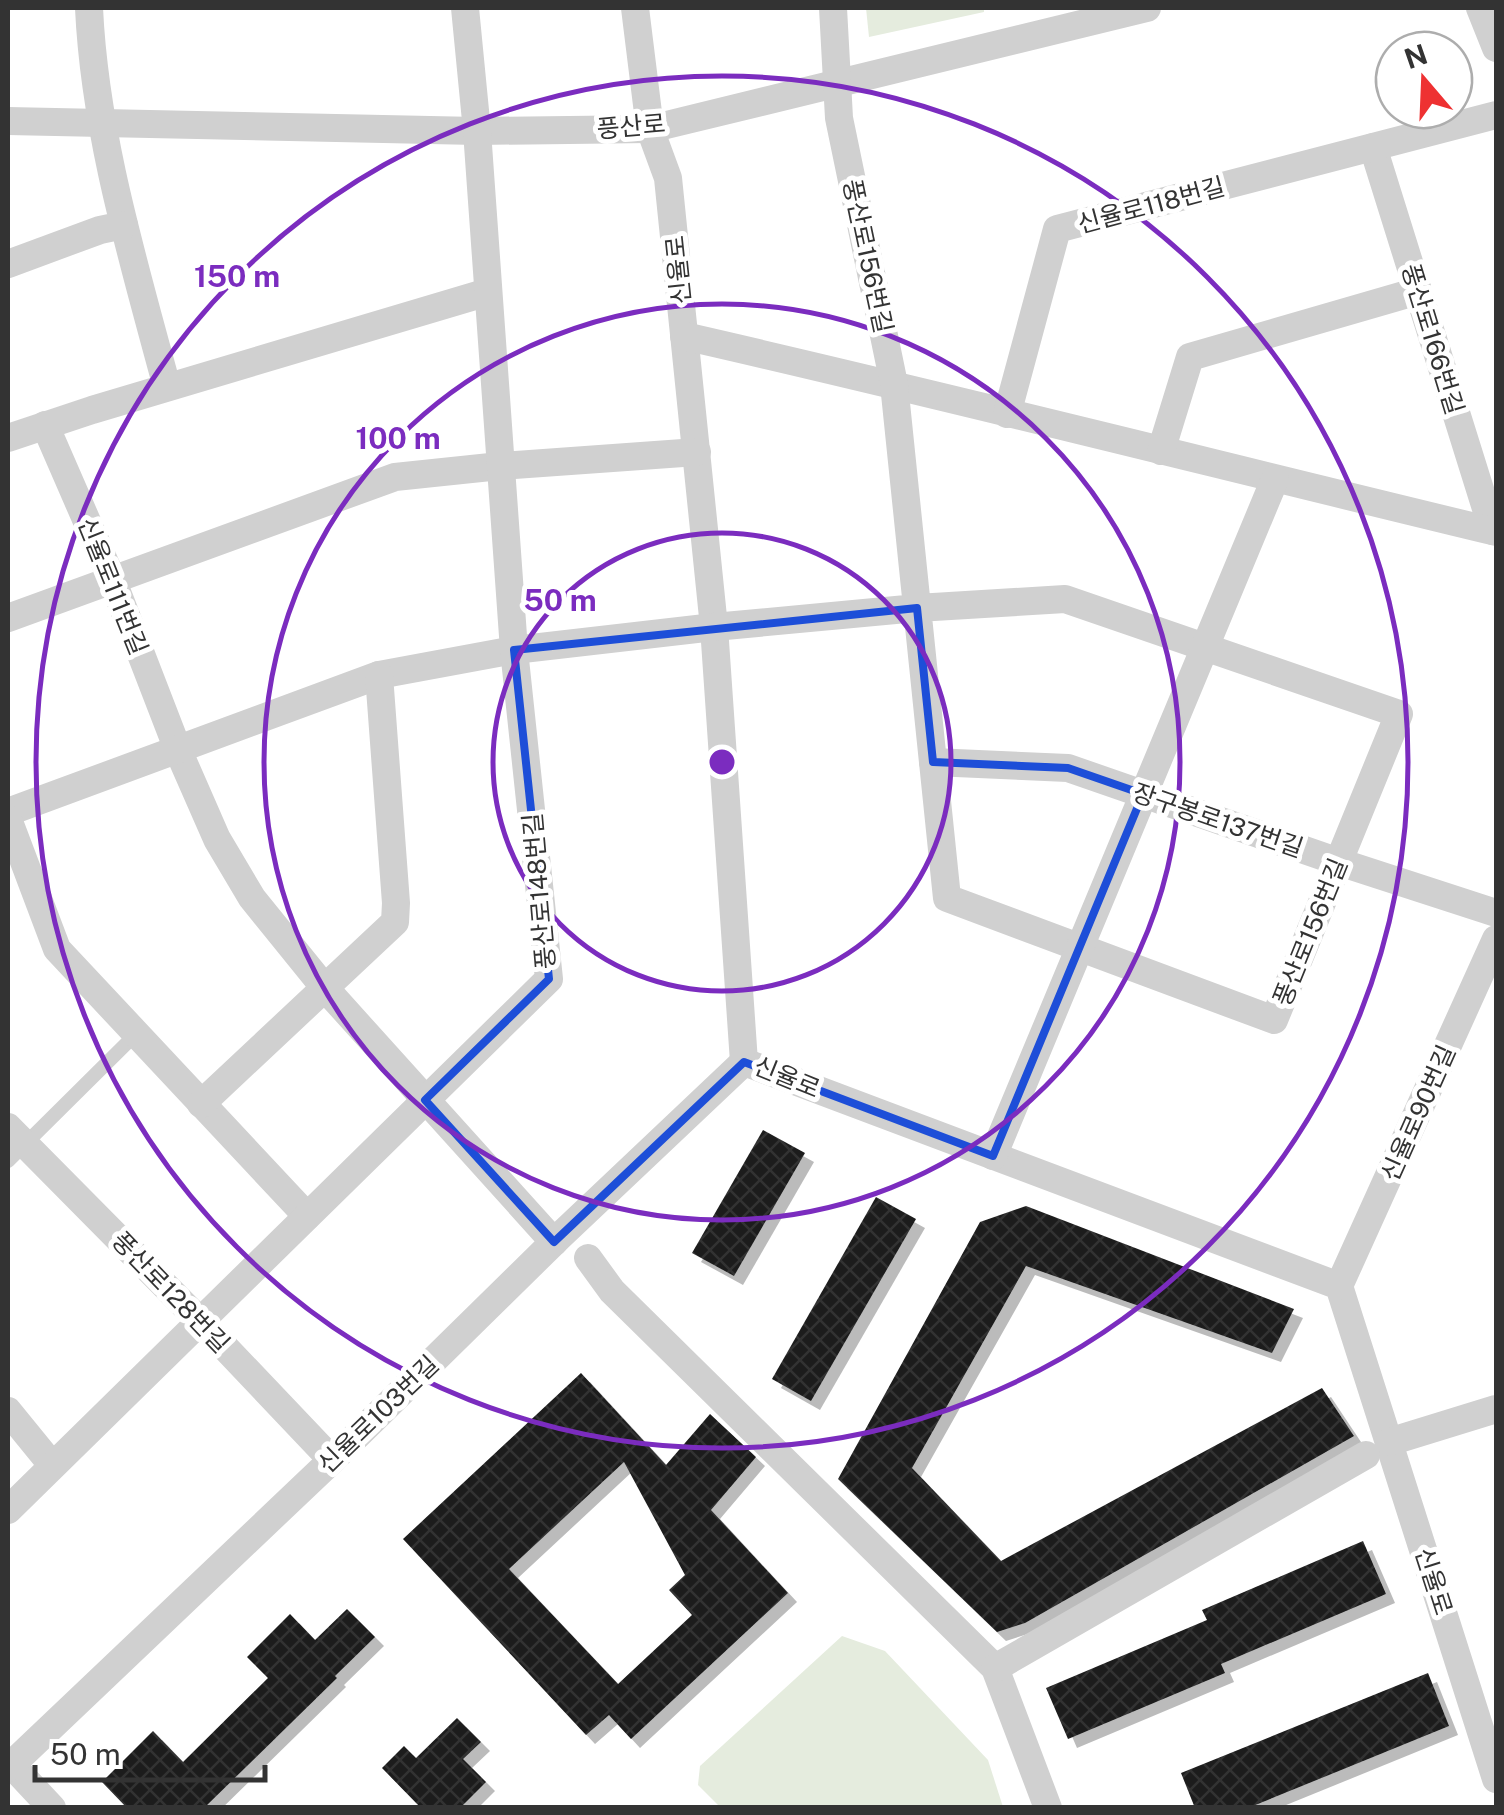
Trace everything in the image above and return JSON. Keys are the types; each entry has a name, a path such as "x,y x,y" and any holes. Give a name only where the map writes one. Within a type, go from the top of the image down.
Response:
{"street":[{"path":"88,8 102,125 167,388"},
{"name":"풍산로148번길","path":"8,1510 549,979 514,650 465,8"},
{"name":"신율로","path":"635,8 650,129 668,178 714,627 744,1062 1340,1286 1378,1448 1496,1778"},
{"name":"풍산로156번길","path":"832,8 838,118 894,384 916,608 947,898 1274,1020 1399,714 1065,599 916,608"},
{"name":"풍산로","path":"8,122 477,132 650,129 1146,8"},
{"path":"1480,8 1496,48"},
{"path":"1374,146 1496,114"},
{"name":"풍산로166번길","path":"1374,146 1495,532"},
{"name":"신율로118번길","path":"1007,414 1056,229 1374,146"},
{"path":"8,264 124,225"},
{"path":"1161,451 1190,357 1418,290"},
{"path":"8,438 488,292"},
{"path":"684,336 1495,532"},
{"name":"신율로111번길","path":"44,425 112,579 217,839 252,898 324,987 554,1242"},
{"path":"8,618 394,477 696,452"},
{"path":"993,1156 1275,479"},
{"path":"307,1216 57,949 8,816 378,675 514,650 916,608"},
{"path":"201,1104 395,922 378,675"},
{"name":"장구봉로137번길","path":"933,762 1068,768 1496,913"},
{"name":"신율로90번길","path":"1340,1286 1496,939"},
{"name":"신율로103번길","path":"8,1765 332,1460 744,1062"},
{"name":"풍산로128번길","path":"13,1144 200,1321 332,1460"},
{"path":"588,1258 612,1291 995,1668 1048,1808"},
{"path":"995,1668 1378,1448 1496,1409"},
{"path":"8,1412 52,1466"},
{"path":"8,1765 52,1808"}],"lane":[{"path":"13,1144 136,1034"}],"highlighted area":[{"path":"917,608 933,762 1068,768 1143,794 993,1156 744,1062 554,1242 425,1100 549,979 514,650"}],"shaded area":[{"path":"866,8 984,8 984,12 869,37"},
{"path":"842,1636 885,1651 988,1760 1003,1807 720,1807 698,1785 700,1766"}],"building":[{"path":"763,1130 805,1153 734,1276 692,1253"},
{"path":"876,1197 916,1219 811,1401 772,1379"},
{"path":"1026,1206 1294,1309 1272,1353 1026,1266 912,1468 1001,1561 1322,1388 1354,1436 1025,1623 997,1632 838,1479 980,1222"},
{"path":"581,1373 666,1465 710,1414 756,1457 711,1510 788,1593 631,1739 609,1715 586,1735 403,1539","holes":["624,1462 685,1575 669,1590 692,1615 618,1684 509,1569"]},
{"path":"1363,1541 1386,1594 1221,1664 1225,1673 1068,1739 1046,1688 1207,1620 1202,1610"},
{"path":"347,1609 375,1637 204,1808 127,1808 102,1782 153,1731 183,1762 268,1678 247,1657 290,1614 315,1640"},
{"path":"1428,1673 1449,1726 1248,1808 1195,1808 1181,1773"},
{"path":"457,1718 481,1742 463,1759 486,1782 460,1808 421,1808 382,1768 404,1746 416,1758"}]}
